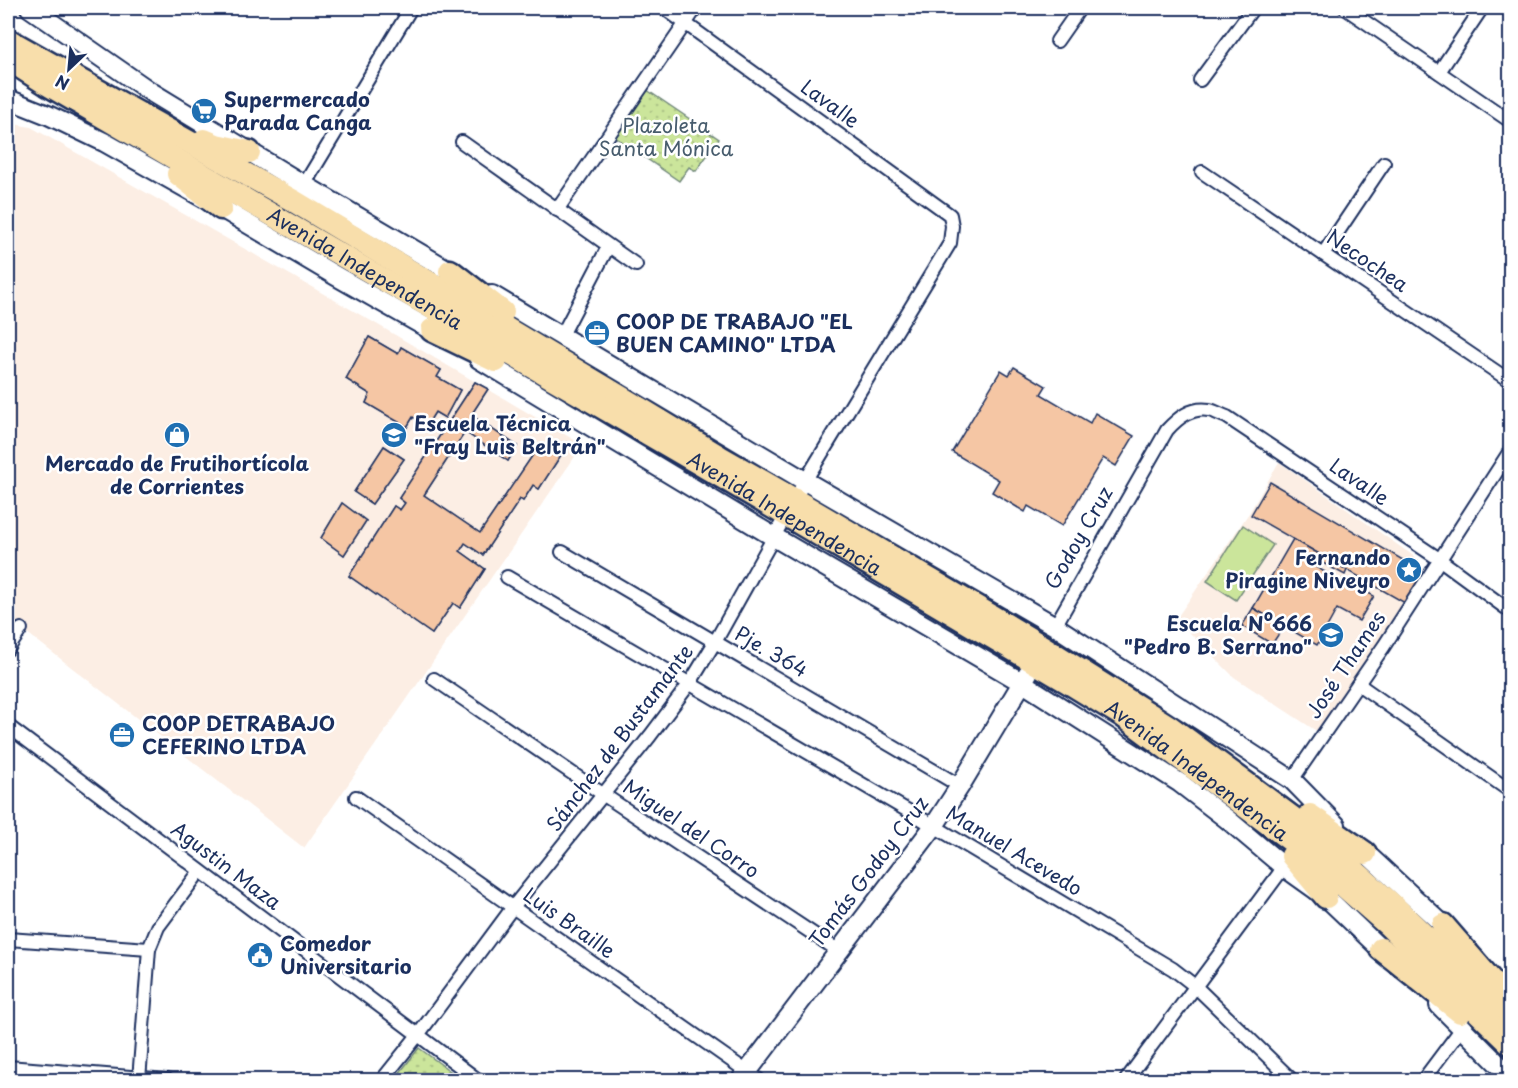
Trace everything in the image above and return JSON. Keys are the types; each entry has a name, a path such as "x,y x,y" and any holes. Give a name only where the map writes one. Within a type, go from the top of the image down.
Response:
{"highway":[{"name":"Avenida Independencia","path":"8,40 98,102 638,418 796,498 1039,655 1170,727 1309,830 1393,905 1510,1019"},
{"name":"Avenida Independencia","path":"8,59 47,84 98,102"},
{"path":"8,72 47,84"},
{"path":"98,102 216,145 249,152"},
{"path":"98,102 220,208"},
{"path":"450,271 513,319 590,368 638,418"},
{"path":"432,330 638,418"},
{"name":"Avenida Independencia","path":"1039,655 1068,682 1122,715 1306,853 1389,926 1510,1043"},
{"path":"1170,727 1263,782 1365,853"},
{"path":"1210,779 1291,854 1326,897"},
{"path":"1443,925 1510,987"},
{"path":"1381,949 1510,1054"}],"main road":[{"name":"Avenida Independencia","path":"30,8 152,92 249,152 562,335 796,498 1055,626 1292,780 1365,853 1443,925"},
{"name":"Avenida Independencia","path":"8,99 104,142 432,330 774,537 1023,683 1180,783 1284,867 1326,897 1510,1076"},
{"name":"Godoy Cruz","path":"1023,683 1055,626"},
{"name":"Tomás Godoy Cruz","path":"749,1078 838,951 934,826 1023,683"}],"street":[{"path":"304,185 411,8"},
{"name":"Lavalle","path":"664,8 950,215 952,226 950,243"},
{"path":"557,210 696,8"},
{"path":"1056,41 1080,8"},
{"path":"1200,80 1253,8"},
{"path":"1345,8 1510,121"},
{"path":"1439,72 1482,8"},
{"path":"462,142 636,265"},
{"path":"1323,254 1384,163"},
{"name":"Necochea","path":"1202,172 1510,381"},
{"name":"Sánchez de Bustamante","path":"382,1080 513,907 604,795 690,683 796,498 950,243"},
{"path":"562,335 608,247"},
{"name":"Lavalle","path":"1178,418 1193,411 1208,410 1227,417 1439,559 1510,611"},
{"name":"Godoy Cruz","path":"1055,626 1167,430 1178,418"},
{"name":"José Thames","path":"1292,780 1358,684 1510,451"},
{"name":"Pje. 364","path":"562,552 960,786"},
{"name":"Manuel Acevedo","path":"507,577 934,826 1173,969 1195,986 1278,1076 1292,1080"},
{"path":"8,649 21,629"},
{"name":"Miguel del Corro","path":"434,679 838,951"},
{"path":"1358,684 1510,791"},
{"name":"Agustin Maza","path":"8,726 478,1080"},
{"name":"Luis Braille","path":"357,797 749,1078"},
{"path":"1126,1080 1284,867"},
{"path":"139,1079 149,949 158,927 200,871"},
{"path":"8,939 149,949"},
{"path":"1422,1080 1462,1028"},
{"path":"8,1067 167,1080"}],"shaded area":[{"name":"Mercado de Frutihortícola de Corrientes","path":"8,123 31,127 583,445 304,848 8,618"},
{"path":"1279,462 1415,557 1421,578 1318,732 1234,677 1176,619 1249,513"}],"green space":[{"name":"Plazoleta Santa Mónica","path":"647,90 719,139 696,171 689,167 679,181 615,137"},
{"path":"1243,525 1273,545 1236,600 1207,581"},
{"path":"419,1048 462,1080 394,1080"}],"building":[{"name":"Escuela Técnica \"Fray Luis Beltrán\"","path":"369,337 398,354 401,347 441,370 437,377 460,390 445,418 435,412 427,425 413,417 407,427 366,403 370,394 346,379"},
{"name":"Escuela Técnica \"Fray Luis Beltrán\"","path":"369,337 398,354 401,347 441,370 437,377 460,390 445,418 435,412 427,425 413,417 407,427 366,403 370,394 346,379"},
{"path":"1014,367 1046,386 1041,394 1090,423 1095,413 1134,436 1116,466 1103,458 1062,526 1028,506 1025,512 992,492 999,480 952,452 1001,370 1009,375"},
{"path":"475,382 488,389 471,415 517,446 508,461 465,432 424,495 480,533 541,443 561,455 539,489 533,485 523,501 520,499 483,555 465,543 460,551 485,569 460,608 453,603 432,634 349,576 394,506 400,510 405,503 399,498","holes":["417,511 456,538 451,545 412,518"]},
{"path":"475,382 488,389 471,415 517,446 508,461 465,432 424,495 480,533 541,443 561,455 539,489 533,485 523,501 520,499 483,555 465,543 460,551 485,569 460,608 453,603 432,634 349,576 394,506 400,510 405,503 399,498"},
{"name":"Escuela Técnica \"Fray Luis Beltrán\"","path":"384,446 404,459 372,504 354,492"},
{"name":"Escuela Técnica \"Fray Luis Beltrán\"","path":"384,446 404,459 372,504 354,492"},
{"path":"1270,482 1408,563 1405,569 1421,578 1405,603 1251,515"},
{"path":"342,503 366,521 344,555 321,538"},
{"path":"342,503 366,521 344,555 321,538"},
{"name":"Escuela Nº666 \"Pedro B. Serrano\"","path":"1293,539 1347,570 1345,575 1308,555 1305,561 1374,596 1359,621 1337,609 1317,645 1253,608"},
{"path":"1253,608 1284,626 1272,644 1242,626"}],"place":[{"name":"Supermercado Parada Canga","path":"204,111"},
{"name":"COOP DE TRABAJO \"EL BUEN CAMINO\" LTDA","path":"597,333"},
{"name":"Mercado de Frutihortícola de Corrientes","path":"177,435"},
{"name":"Escuela Técnica \"Fray Luis Beltrán\"","path":"394,435"},
{"name":"Fernando Piragine Niveyro","path":"1409,570"},
{"name":"Escuela Nº666 \"Pedro B. Serrano\"","path":"1331,635"},
{"name":"COOP DETRABAJO CEFERINO LTDA","path":"122,735"},
{"name":"Comedor Universitario","path":"260,955"}]}
